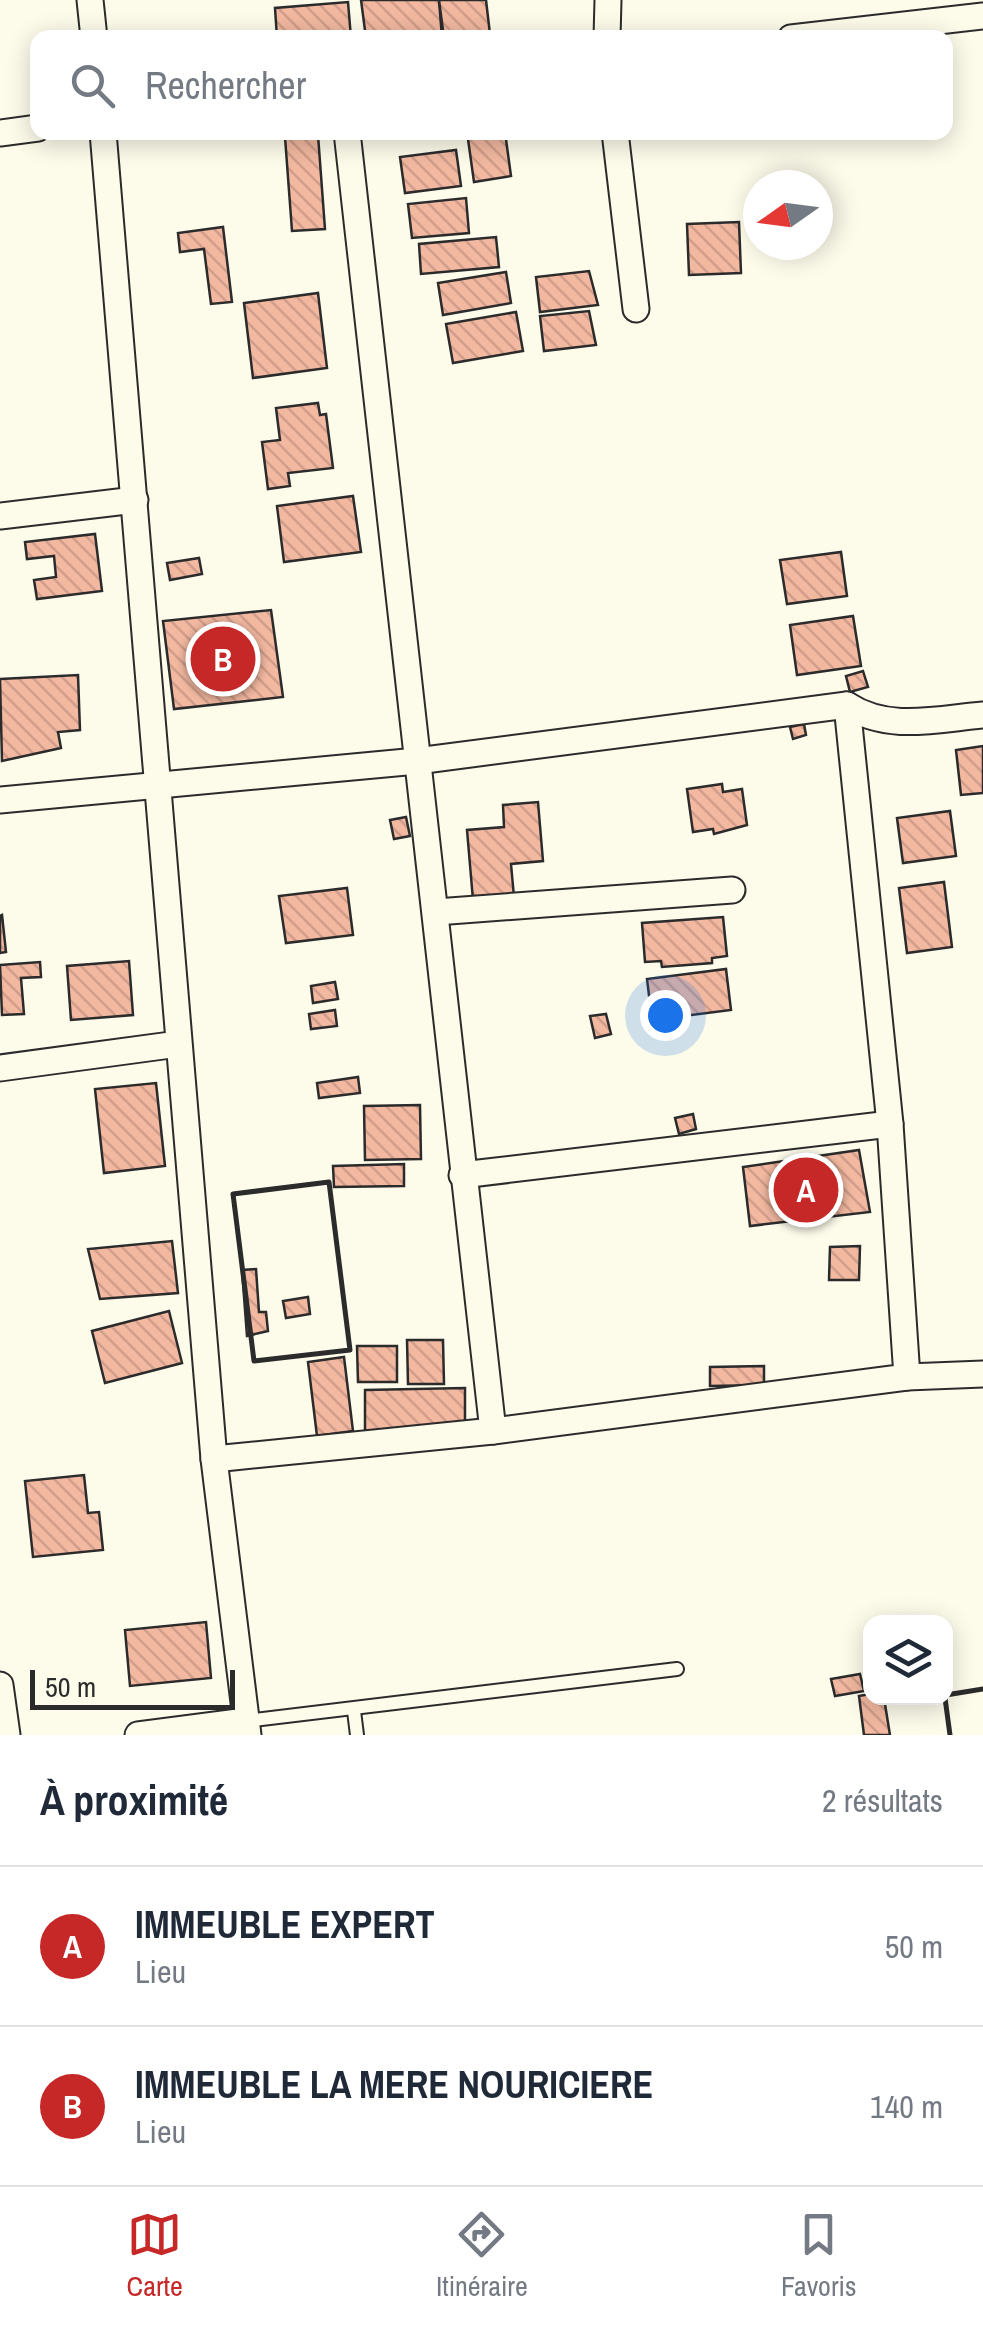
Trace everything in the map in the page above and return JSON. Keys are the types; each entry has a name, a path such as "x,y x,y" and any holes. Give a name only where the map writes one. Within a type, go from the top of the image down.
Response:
{"street":[{"path":"90,0 93,30"},
{"path":"607,30 608,0"},
{"path":"860,30 983,16"},
{"path":"0,133 30,129"},
{"path":"104,140 214,1459 247,1728 138,1735"},
{"path":"348,140 462,1175 494,1431"},
{"path":"616,140 636,309"},
{"path":"0,516 135,500"},
{"path":"847,705 890,1124 907,1377"},
{"path":"0,800 160,782 417,761 847,705 868,718 895,723 983,715"},
{"path":"436,912 732,890"},
{"path":"0,1068 178,1044"},
{"path":"462,1175 890,1124"},
{"path":"214,1459 494,1431 907,1377 983,1374"},
{"path":"0,1685 6,1735"}],"lane":[{"path":"247,1728 677,1669"},
{"path":"354,1711 357,1735"}],"building":[{"path":"361,0 439,0 441,30 365,30"},
{"path":"439,0 486,0 490,30 443,30"},
{"path":"348,2 350,30 276,30 275,8"},
{"path":"285,140 318,140 325,229 292,231"},
{"path":"468,140 506,140 511,176 474,182"},
{"path":"456,150 461,186 405,193 400,157"},
{"path":"466,198 469,233 412,238 408,204"},
{"path":"739,222 741,273 689,275 687,224"},
{"path":"223,227 232,302 211,304 204,249 180,252 178,233"},
{"path":"496,237 499,267 421,274 419,244"},
{"path":"589,271 598,305 540,312 536,277"},
{"path":"506,272 511,303 443,315 438,283"},
{"path":"318,293 327,368 253,378 244,303"},
{"path":"589,311 596,345 544,351 540,316"},
{"path":"516,312 523,351 453,363 446,324"},
{"path":"318,403 320,415 326,414 333,468 288,473 290,486 268,489 262,442 280,440 276,408"},
{"path":"353,496 361,552 284,562 277,506"},
{"path":"95,534 102,591 37,599 34,580 56,577 54,556 27,559 25,542"},
{"path":"841,552 847,596 787,604 780,560"},
{"path":"199,558 202,574 170,580 167,563"},
{"path":"271,610 283,697 174,709 163,621"},
{"path":"853,616 861,666 797,675 790,625"},
{"path":"863,671 868,687 850,692 846,676"},
{"path":"78,675 80,730 58,732 61,748 2,761 0,679"},
{"path":"804,724 806,735 793,739 790,727"},
{"path":"983,746 983,793 961,795 956,750"},
{"path":"722,784 723,792 742,789 747,825 714,834 713,829 693,832 687,789"},
{"path":"538,802 543,861 511,864 514,897 473,900 467,830 504,827 503,805"},
{"path":"950,811 956,856 903,863 897,818"},
{"path":"406,817 410,836 394,839 390,820"},
{"path":"944,882 952,947 907,953 899,888"},
{"path":"347,888 353,935 286,943 279,896"},
{"path":"0,916 6,952 0,953"},
{"path":"723,917 727,956 712,958 712,963 662,967 661,961 645,962 642,923"},
{"path":"129,961 133,1015 71,1020 67,966"},
{"path":"40,962 41,977 21,978 24,1014 2,1015 0,965"},
{"path":"726,969 731,1010 652,1020 647,979"},
{"path":"335,982 338,999 313,1003 311,986"},
{"path":"335,1010 337,1026 311,1029 309,1014"},
{"path":"606,1014 611,1034 595,1038 590,1016"},
{"path":"358,1077 360,1093 319,1098 317,1083"},
{"path":"156,1083 165,1166 104,1173 95,1089"},
{"path":"420,1105 421,1159 365,1160 364,1106"},
{"path":"693,1114 696,1129 679,1134 675,1118"},
{"path":"859,1150 870,1212 750,1226 743,1167"},
{"path":"404,1164 404,1186 334,1187 333,1166"},
{"path":"172,1241 178,1293 100,1299 88,1249"},
{"path":"860,1246 859,1280 829,1280 830,1247"},
{"path":"256,1269 259,1312 266,1312 268,1331 247,1336 242,1270"},
{"path":"308,1297 310,1314 286,1318 283,1301"},
{"path":"169,1311 182,1363 105,1383 92,1331"},
{"path":"407,1340 443,1340 444,1384 408,1384"},
{"path":"357,1346 397,1346 397,1382 358,1382"},
{"path":"344,1357 353,1431 317,1436 308,1362"},
{"path":"764,1366 764,1385 710,1386 710,1367"},
{"path":"465,1388 465,1431 365,1432 365,1390"},
{"path":"84,1475 88,1513 99,1512 103,1550 33,1557 25,1481"},
{"path":"206,1622 211,1678 130,1686 125,1630"},
{"path":"860,1674 863,1691 835,1696 831,1679"},
{"path":"863,1695 863,1705 885,1705 890,1735 864,1735 859,1696"}],"wall":[{"path":"329,1182 350,1350 254,1361 233,1194 329,1182"},
{"path":"953,1694 983,1689"},
{"path":"946,1705 950,1735"}],"place":[{"name":"IMMEUBLE LA MERE NOURICIERE","path":"223,659"},
{"name":"IMMEUBLE EXPERT","path":"806,1190"}]}
